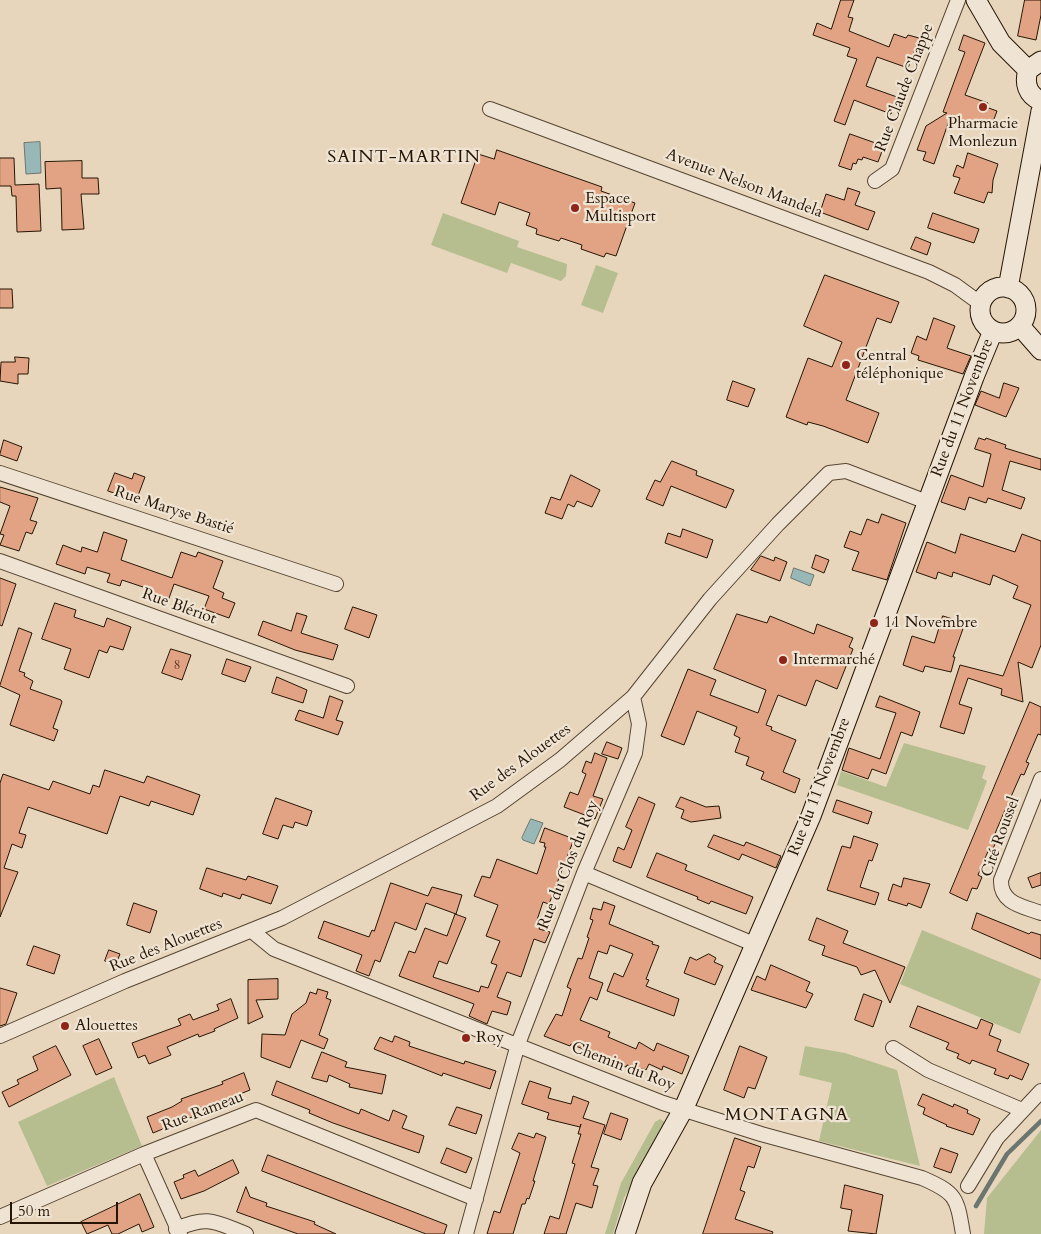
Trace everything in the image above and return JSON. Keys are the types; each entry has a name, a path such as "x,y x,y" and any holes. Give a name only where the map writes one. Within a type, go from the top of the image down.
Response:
{"street":[{"name":"Rue Claude Chappe","path":"875,181 892,169 958,0"},
{"path":"976,0 1001,43 1035,66 1026,83 1032,95 1041,100"},
{"name":"Avenue Nelson Mandela","path":"490,109 929,272 955,285 981,304"},
{"path":"1008,288 1041,111"},
{"path":"1008,288 1020,294 1026,307 1024,320 1020,326 1007,333 993,331 988,328 981,317 981,304 988,292 994,289 1008,288"},
{"path":"1020,326 1041,350"},
{"name":"Rue du 11 Novembre","path":"625,1234 642,1183 684,1108 812,812 927,502 993,331"},
{"name":"Rue des Alouettes","path":"0,1036 125,980 252,931 290,914 497,806 560,760 633,697 710,599 778,524 829,473 846,471 927,502"},
{"name":"Rue Maryse Bastié","path":"0,472 336,584"},
{"name":"Rue Blériot","path":"0,561 347,686"},
{"name":"Rue du Clos du Roy","path":"518,1044 584,873 635,753 639,724 633,697"},
{"name":"Cité Roussel","path":"1041,779 1000,880 1000,890 1008,901 1041,913"},
{"path":"584,873 756,945"},
{"name":"Chemin du Roy","path":"252,931 274,949 664,1103 761,1134 922,1178 945,1188 958,1205 964,1234"},
{"path":"466,1234 518,1044"},
{"path":"893,1048 928,1070 1022,1110"},
{"path":"968,1186 997,1138 1041,1091"},
{"name":"Rue Rameau","path":"1,1214 144,1154 256,1110 476,1199"},
{"path":"144,1154 178,1232 194,1221 211,1220 246,1234"}],"green space":[{"path":"443,213 519,241 517,247 567,264 566,276 561,281 511,263 507,273 431,245"},
{"path":"596,265 618,273 603,313 581,305"},
{"path":"904,743 986,766 982,778 987,781 968,830 837,785 841,771 886,787"},
{"path":"922,930 1041,979 1020,1034 900,984"},
{"path":"805,1046 845,1053 897,1070 920,1166 819,1141 832,1083 799,1075"},
{"path":"114,1077 142,1146 47,1186 18,1122"},
{"path":"660,1119 665,1122 663,1128 624,1198 613,1234 605,1234 621,1183 655,1122"},
{"path":"1041,1130 1041,1234 984,1234 987,1198"}],"water":[{"path":"40,142 41,173 26,174 24,143"},
{"path":"794,568 814,575 810,586 791,578"},
{"path":"531,819 543,823 534,844 522,838"}],"building":[{"path":"841,0 854,0 848,17 853,18 849,31 889,47 894,34 906,38 908,35 919,38 908,68 877,57 866,86 897,97 891,114 854,100 845,125 834,121 857,59 847,56 850,48 813,35 817,23 831,29"},
{"path":"1025,0 1041,0 1041,15 1036,40 1018,36"},
{"path":"964,35 985,43 965,95 988,103 986,107 997,111 990,130 951,115 934,164 923,160 926,152 917,150 926,126 947,113 943,112 965,52 959,50"},
{"path":"850,134 884,146 878,162 863,157 862,160 858,159 856,164 853,163 851,170 839,166"},
{"name":"Espace Multisport","path":"497,150 602,187 601,191 635,203 616,256 606,253 604,257 581,249 582,245 561,238 559,241 536,234 537,229 526,225 530,213 499,202 495,215 461,203 478,154 494,159"},
{"path":"968,153 998,164 993,180 992,193 988,192 984,203 954,193 960,178 953,176 957,165 963,168"},
{"path":"0,158 14,158 15,185 39,184 41,231 17,232 16,196 12,196 11,186 0,186"},
{"path":"82,161 82,178 98,178 99,194 81,194 84,229 62,230 61,188 46,189 45,162"},
{"path":"848,188 860,192 855,205 875,212 868,230 820,212 826,194 844,200"},
{"path":"933,213 979,229 974,243 928,228"},
{"path":"916,237 931,243 927,255 911,249"},
{"name":"Central téléphonique","path":"825,275 899,302 891,323 877,318 846,400 879,413 868,443 823,426 808,422 807,425 786,417 808,358 832,367 842,342 804,326"},
{"path":"0,289 12,289 13,308 0,308"},
{"path":"934,318 955,326 947,348 971,356 963,374 918,360 919,356 911,353 917,336 926,340"},
{"path":"15,357 29,358 28,374 18,374 18,384 0,381 1,362 15,362"},
{"path":"733,381 755,389 748,407 727,400"},
{"path":"1004,383 1019,388 1006,417 975,405 981,391 999,398"},
{"path":"979,438 985,440 986,438 1006,445 1005,448 1041,459 1041,470 1010,461 1002,490 1025,498 1021,509 988,498 986,503 969,497 965,510 941,502 951,475 983,487 991,454 975,449"},
{"path":"4,440 22,447 17,461 0,455"},
{"path":"672,461 697,471 696,475 734,490 726,508 671,486 663,506 646,499 655,480 660,482"},
{"path":"115,473 132,479 134,473 145,477 136,501 108,491"},
{"path":"571,475 600,490 592,507 577,501 574,507 568,504 562,519 545,513 551,497 560,500"},
{"path":"0,487 38,498 30,520 37,522 32,534 26,532 19,551 0,545 4,535 0,534 10,506 0,502"},
{"path":"882,514 906,523 887,580 852,570 859,552 844,547 850,531 861,535 867,519 878,523"},
{"path":"683,529 713,540 707,558 665,543 668,533 680,537"},
{"path":"104,532 127,540 121,560 172,578 181,552 196,557 198,552 223,561 213,588 224,593 222,598 235,603 229,618 204,609 209,596 174,584 168,601 148,593 149,589 122,580 120,586 107,582 110,574 87,567 85,574 56,564 63,545 81,552 82,547 97,552"},
{"path":"961,534 1015,552 1022,534 1041,541 1041,645 1032,668 1018,662 1023,702 1001,695 1002,689 968,678 959,704 972,708 964,734 940,727 960,665 1003,676 1031,605 1013,598 1018,586 993,575 990,585 953,572 952,577 938,572 936,579 916,572 927,542 955,553"},
{"path":"816,555 829,560 824,573 812,568"},
{"path":"761,556 774,561 775,557 787,562 780,581 751,570"},
{"path":"0,578 16,584 2,626 0,625"},
{"path":"55,603 76,610 74,617 104,627 107,618 131,627 123,650 110,646 107,653 99,650 89,678 64,669 71,649 42,639"},
{"path":"353,607 377,615 369,638 345,629"},
{"path":"297,613 307,616 301,633 338,645 333,660 295,650 258,635 263,621 291,631"},
{"path":"737,614 767,623 770,616 814,634 817,624 853,638 849,647 853,649 837,689 816,680 806,706 778,695 766,725 772,727 771,730 796,740 783,772 800,779 795,793 761,779 764,772 746,765 749,757 735,752 740,738 734,735 737,727 697,711 684,745 661,736 688,669 716,680 710,695 758,713 766,690 714,669"},
{"path":"943,616 965,623 953,657 955,657 951,672 925,666 923,672 903,665 912,636 934,643"},
{"path":"19,628 32,633 19,671 25,673 24,676 33,681 30,689 62,702 53,728 58,730 54,741 10,725 20,695 0,686"},
{"path":"171,649 191,655 182,680 162,673"},
{"path":"227,659 251,667 245,682 222,674"},
{"path":"277,677 307,690 303,703 272,693"},
{"path":"330,696 343,701 336,720 343,722 338,735 295,720 299,710 323,718"},
{"path":"880,696 920,712 912,736 901,732 886,774 872,769 868,779 842,770 849,748 880,759 896,713 876,707"},
{"path":"1030,702 1041,707 1041,735 1038,734 1026,762 1029,763 1024,775 1021,774 1010,799 1013,800 1008,812 1005,810 994,836 998,837 992,851 989,849 978,875 982,877 977,889 972,888 967,901 950,893"},
{"path":"607,742 622,748 618,759 602,754"},
{"path":"595,753 607,758 593,796 603,799 595,819 564,807 570,792 578,795 586,774 582,772 586,761 591,763"},
{"path":"105,770 144,783 147,776 200,795 193,815 151,801 149,806 120,796 107,834 28,807 19,833 26,835 22,848 12,844 4,868 18,872 0,917 0,783 3,774 49,790 53,781 90,794 93,785 99,787"},
{"path":"639,797 655,804 631,868 613,861 618,847 624,850 632,830 626,827"},
{"path":"681,797 706,807 719,806 721,818 691,822 681,818 684,810 676,807"},
{"path":"276,798 312,811 307,826 295,822 293,828 283,825 278,839 263,834"},
{"path":"837,800 872,812 868,824 833,812"},
{"path":"545,828 574,839 549,904 543,902 536,923 541,925 539,929 550,932 545,943 534,939 521,977 507,972 497,997 511,1002 507,1015 492,1011 487,1024 469,1016 474,1004 399,976 409,951 415,953 425,928 447,936 455,914 466,918 447,964 439,961 433,977 479,992 481,986 488,988 497,965 491,963 500,941 486,936 498,905 474,896 482,876 490,878 497,859 537,874 546,847 544,847 545,843 540,842"},
{"path":"714,835 744,846 746,842 781,856 776,868 742,854 739,860 708,847"},
{"path":"854,836 878,844 872,861 869,860 860,887 879,893 875,905 827,890 842,846 850,848"},
{"path":"657,853 687,865 685,870 753,897 746,914 711,901 709,904 697,899 698,897 647,877"},
{"path":"207,868 246,880 248,876 278,886 271,904 242,894 240,899 223,893 222,897 200,889"},
{"path":"1041,873 1041,885 1032,888 1028,878"},
{"path":"904,878 930,884 921,908 908,903 907,906 888,900 893,884 901,887"},
{"path":"391,883 428,896 432,887 462,895 456,914 426,903 416,930 395,922 380,962 375,960 369,976 356,971 362,955 318,938 324,921 369,937 372,930 374,931"},
{"path":"604,902 615,906 609,924 659,946 646,979 649,980 646,986 679,999 674,1016 607,991 614,973 623,977 633,954 610,945 607,954 598,951 589,978 603,983 597,1000 590,997 580,1020 610,1032 608,1037 636,1049 639,1042 654,1051 657,1043 689,1056 682,1074 663,1066 662,1070 649,1064 646,1070 627,1065 626,1067 571,1044 570,1046 544,1036 556,1014 562,1016 571,989 567,987 578,958 582,959 589,938 587,937 593,920 590,919 593,908 601,910"},
{"path":"134,903 157,911 150,933 127,925"},
{"path":"977,913 1029,934 1031,932 1041,935 1041,959 972,929"},
{"path":"817,918 848,931 843,943 905,967 890,1003 875,970 861,975 857,967 822,955 825,946 809,940"},
{"path":"34,946 60,955 54,974 27,965"},
{"path":"109,950 120,954 116,964 105,961"},
{"path":"709,954 716,958 714,962 723,966 715,985 684,973 690,957 696,960"},
{"path":"771,965 810,982 806,991 813,994 806,1008 751,990 757,976 765,980"},
{"path":"278,979 278,999 256,1000 263,1017 248,1024 248,980"},
{"path":"0,988 17,993 6,1024 0,1026"},
{"path":"318,989 328,992 326,998 331,1000 319,1035 328,1039 324,1049 301,1040 290,1068 261,1057 262,1034 285,1035 292,1014 306,1003 310,992 316,994"},
{"path":"864,994 882,1001 873,1027 855,1020"},
{"path":"231,999 238,1018 214,1029 215,1031 199,1037 198,1034 167,1047 171,1055 149,1064 145,1055 138,1058 132,1043 181,1025 178,1019 190,1014 193,1020 219,1010 217,1005"},
{"path":"918,1006 977,1029 981,1019 993,1024 989,1035 1001,1040 997,1051 1029,1064 1022,1080 1010,1075 1008,1079 994,1074 996,1069 972,1060 970,1064 957,1058 959,1054 946,1049 949,1043 910,1027"},
{"path":"395,1036 410,1042 409,1046 464,1064 465,1061 496,1071 490,1089 443,1073 442,1076 374,1049 380,1037 392,1042"},
{"path":"99,1039 112,1068 96,1075 83,1046"},
{"path":"56,1046 71,1075 9,1107 2,1092 19,1084 17,1080 38,1070 33,1057"},
{"path":"740,1046 767,1057 755,1089 748,1087 744,1098 724,1090"},
{"path":"322,1052 347,1062 345,1067 386,1075 382,1094 349,1087 350,1084 329,1075 327,1082 312,1078"},
{"path":"244,1073 250,1090 213,1105 214,1108 153,1133 147,1117 172,1107 182,1101 181,1099 223,1084 222,1082"},
{"path":"277,1081 359,1114 361,1109 389,1121 393,1110 407,1116 402,1128 424,1136 419,1153 333,1123 309,1113 310,1110 272,1095"},
{"path":"530,1081 551,1088 548,1098 571,1104 573,1096 589,1102 583,1118 605,1125 591,1167 599,1169 593,1185 598,1186 592,1208 576,1203 566,1234 544,1234 550,1216 559,1219 575,1164 572,1163 581,1134 578,1134 581,1124 580,1127 547,1119 549,1113 522,1104"},
{"path":"923,1094 953,1107 954,1104 968,1110 967,1113 980,1119 973,1135 946,1126 923,1114 925,1108 918,1105"},
{"path":"457,1107 482,1115 476,1134 449,1125"},
{"path":"611,1113 628,1119 621,1140 604,1134"},
{"path":"519,1133 534,1138 536,1133 546,1137 533,1181 535,1181 529,1199 527,1198 525,1204 522,1204 513,1234 487,1234 494,1211 500,1213 520,1153 512,1149"},
{"path":"735,1138 761,1147 754,1168 748,1166 740,1190 745,1192 735,1219 773,1232 772,1234 703,1234"},
{"path":"447,1148 472,1158 466,1173 441,1163"},
{"path":"941,1148 958,1154 951,1173 934,1167"},
{"path":"268,1155 447,1225 444,1234 426,1234 262,1171"},
{"path":"233,1160 239,1173 204,1191 181,1199 174,1182 184,1178 183,1175 195,1170 198,1176"},
{"path":"845,1185 883,1195 876,1234 848,1231 852,1210 841,1208"},
{"path":"246,1187 250,1197 267,1203 266,1206 315,1222 314,1224 336,1234 298,1234 237,1212"},
{"path":"140,1194 154,1227 142,1232 139,1224 118,1234 112,1234 108,1225 87,1234 81,1222"}],"waterway":[{"path":"976,1206 1007,1154 1041,1121"}],"place":[{"name":"Pharmacie Monlezun","path":"983,107"},
{"name":"Espace Multisport","path":"575,208"},
{"name":"Central téléphonique","path":"846,365"},
{"name":"11 Novembre","path":"874,623"},
{"name":"Intermarché","path":"783,660"},
{"name":"Alouettes","path":"65,1026"},
{"name":"Roy","path":"466,1038"}],"district":[{"name":"SAINT-MARTIN","path":"404,158"},
{"name":"MONTAGNA","path":"787,1116"}]}
